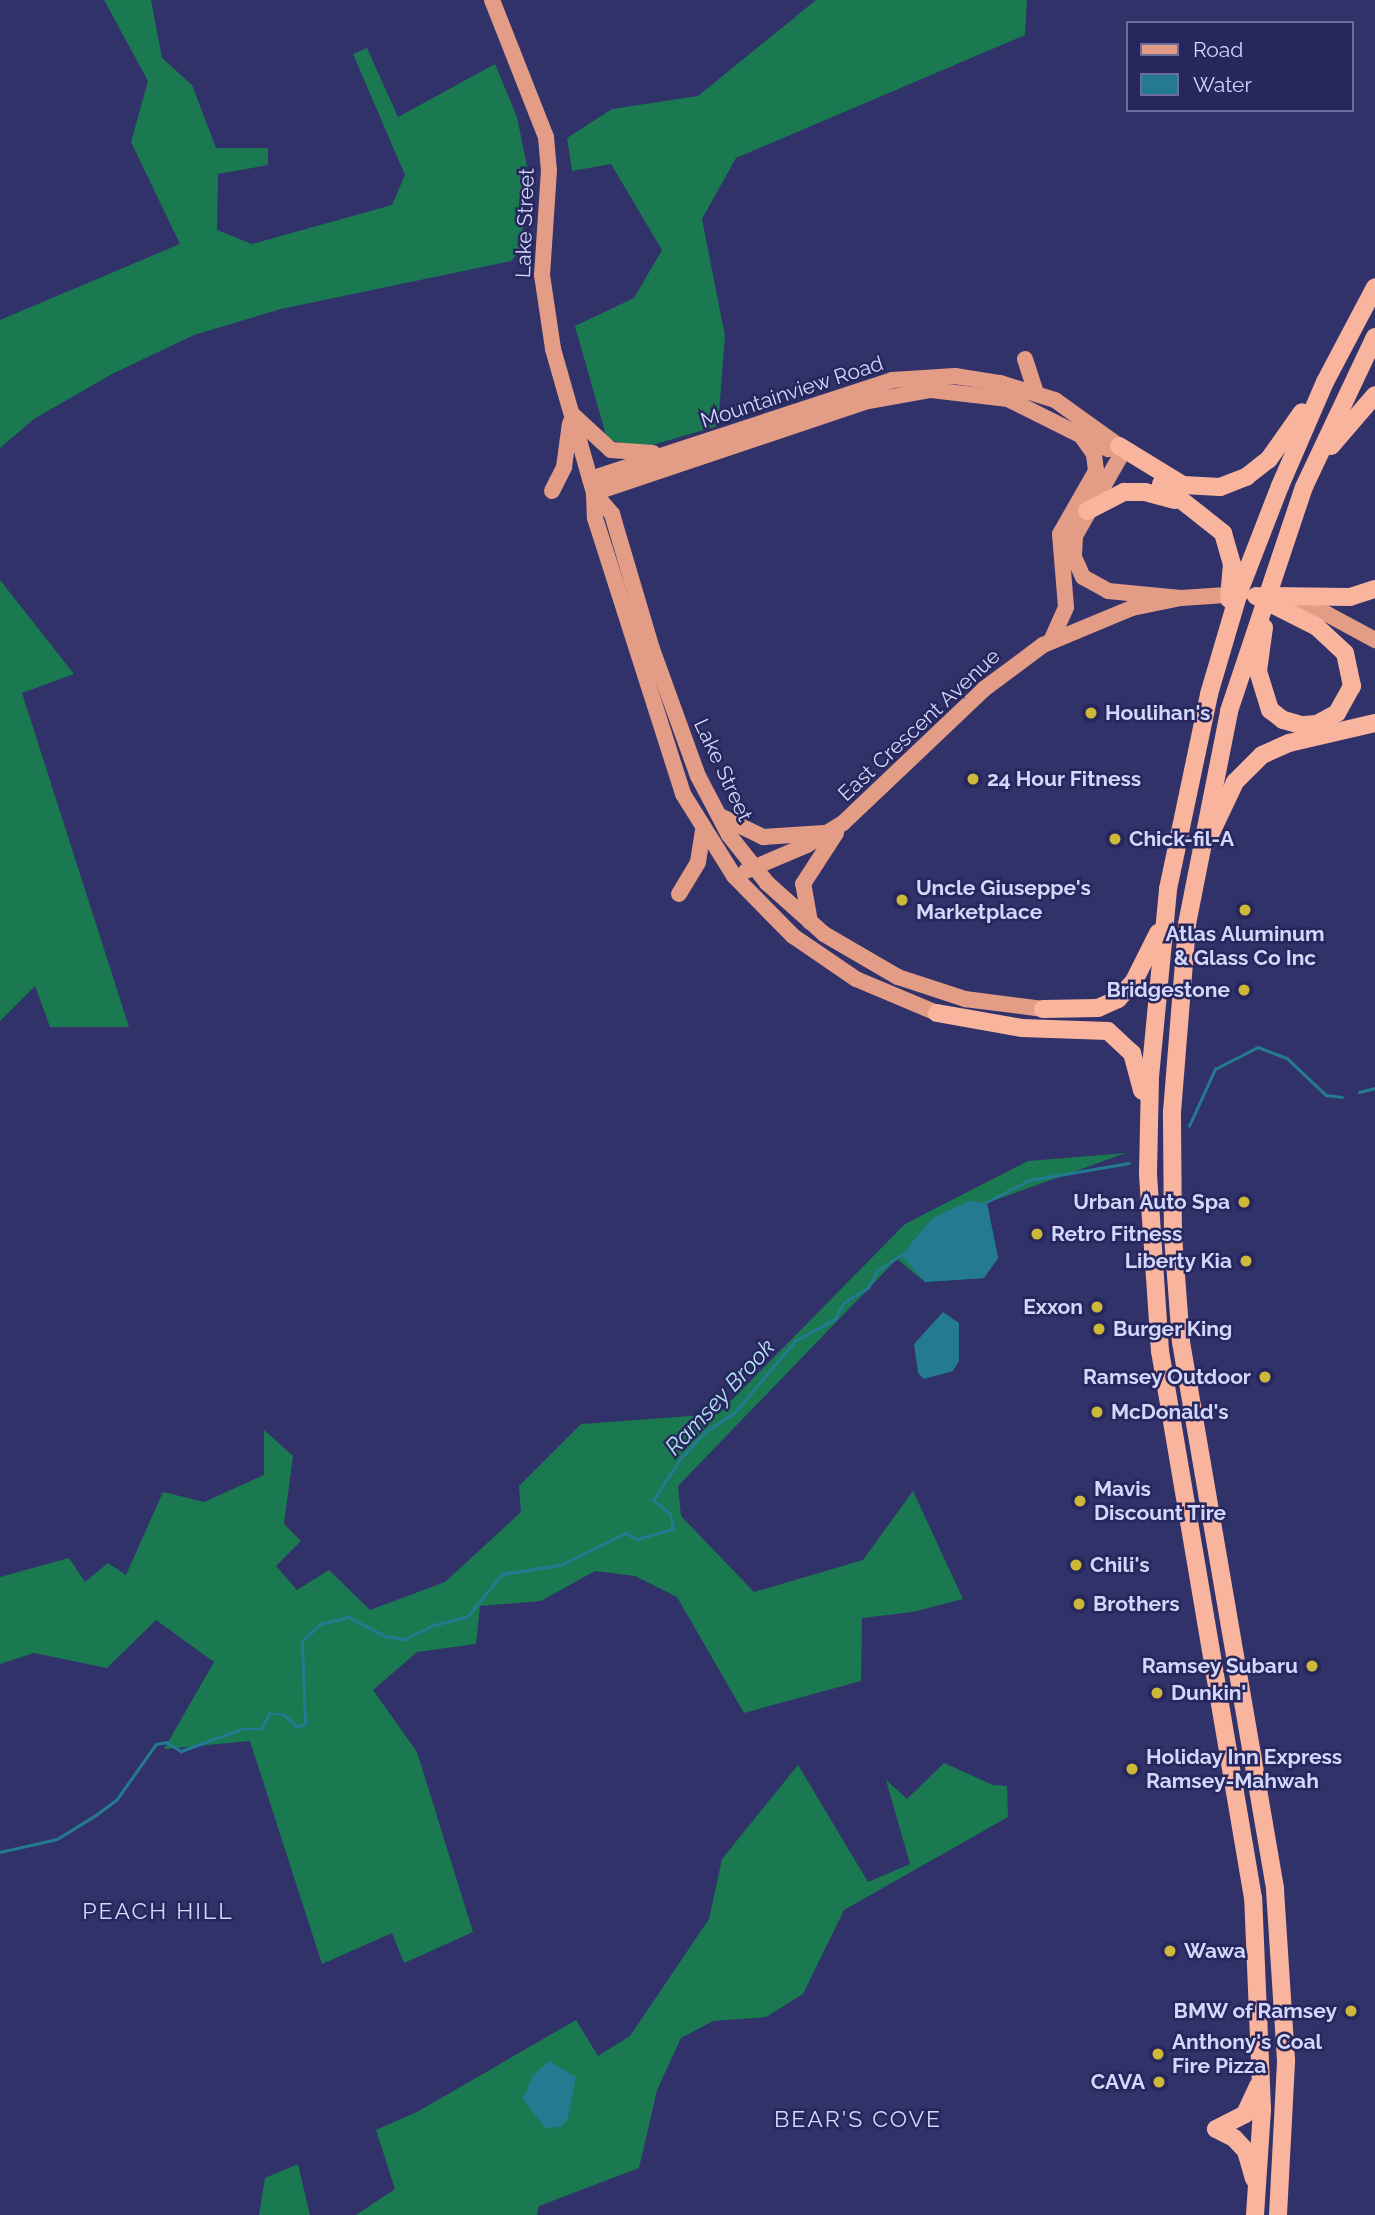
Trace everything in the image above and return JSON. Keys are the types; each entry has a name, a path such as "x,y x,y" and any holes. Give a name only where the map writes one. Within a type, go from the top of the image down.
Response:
{"highway":[{"path":"1120,451 1191,487 1213,488 1238,481 1277,450 1375,287"},
{"path":"1255,2215 1262,2076 1251,1887 1160,1352 1149,1140 1154,1021 1165,918 1184,802 1224,646 1275,498 1349,334"},
{"path":"1278,2215 1286,2060 1275,1888 1189,1402 1173,1243 1172,1112 1182,959 1193,881 1229,711 1278,555 1304,487 1375,337"},
{"path":"1304,487 1348,422 1375,395"},
{"path":"1120,451 1220,528 1231,552 1224,646"},
{"path":"1087,511 1112,496 1138,491 1192,507"},
{"path":"1256,596 1312,608 1341,647 1353,678 1347,701 1337,713 1317,724 1301,725 1276,715 1260,688 1259,653 1278,555"},
{"path":"1256,596 1312,608 1375,589"},
{"path":"1193,881 1223,802 1254,760 1279,746 1375,723"},
{"path":"1043,1009 1098,1008 1118,999 1135,981 1165,918"},
{"path":"937,1013 1002,1026 1095,1029 1114,1034 1129,1047 1138,1067 1149,1140"},
{"path":"1257,2191 1246,2151 1234,2138 1216,2129 1245,2114 1262,2076"}],"main road":[{"name":"Lake Street","path":"492,0 546,137 549,170 543,290 571,414 592,486 595,518 661,736 703,831 734,876 770,915 822,957 876,990 937,1013"},
{"path":"1025,359 1026,373 1036,393"},
{"name":"Mountainview Road","path":"592,486 680,452 892,380 955,376 998,389 1079,434 1120,451"},
{"name":"Mountainview Road","path":"592,486 885,396 947,389 998,389 1036,393 1075,412 1120,451"},
{"path":"571,414 615,452 680,452"},
{"path":"552,491 564,467 571,414"},
{"path":"1051,641 1066,607 1060,534 1096,471 1094,454 1079,434"},
{"path":"1120,451 1087,511 1073,550 1088,582 1108,591 1181,598"},
{"name":"Lake Street","path":"592,486 611,514 670,702 713,808 754,868 811,924 867,961 913,984 975,1002 1043,1009"},
{"name":"East Crescent Avenue","path":"734,876 844,823 984,690 1051,641 1119,612 1181,598 1256,596"},
{"path":"1312,608 1375,640"},
{"path":"713,808 757,836 830,832"},
{"path":"811,924 802,897 805,876 844,823"},
{"path":"679,894 698,862 703,831"}],"green space":[{"path":"104,0 151,0 162,58 192,85 216,148 268,148 268,165 218,174 217,230 252,244 392,205 405,175 353,54 367,48 398,117 495,64 517,117 527,166 521,249 511,261 281,309 194,335 112,374 34,419 0,448 0,320 180,244 131,142 148,81"},
{"path":"816,0 1027,0 1025,35 736,158 702,219 725,336 718,426 642,448 607,439 575,326 634,298 662,250 611,164 572,171 567,138 612,109 698,96"},
{"path":"0,580 74,674 22,693 129,1027 50,1027 35,986 0,1021"},
{"path":"1126,1153 987,1203 998,1258 984,1278 925,1282 897,1259 678,1486 681,1516 754,1592 863,1560 913,1491 963,1599 913,1612 862,1618 861,1681 744,1713 677,1597 635,1576 595,1571 541,1601 480,1606 476,1644 417,1652 373,1690 417,1752 473,1932 404,1963 392,1933 322,1964 250,1741 164,1749 214,1662 156,1620 107,1668 34,1653 0,1664 0,1577 69,1558 85,1582 108,1563 126,1575 163,1492 204,1502 264,1475 264,1430 293,1456 284,1524 301,1541 276,1566 297,1590 329,1570 370,1610 445,1582 521,1512 519,1486 581,1424 718,1414 905,1224 1028,1161"},
{"path":"944,1763 993,1785 1007,1786 1008,1817 844,1910 803,1994 766,2017 713,2021 681,2038 657,2090 639,2168 539,2206 537,2215 356,2215 395,2189 376,2130 417,2112 576,2020 598,2056 630,2036 709,1919 722,1859 798,1765 868,1882 910,1864 886,1780 907,1799"},
{"path":"298,2164 310,2215 259,2215 265,2178"}],"water":[{"path":"969,1201 987,1203 998,1258 984,1278 925,1282 903,1257 908,1247 933,1218"},
{"path":"943,1312 959,1323 959,1361 953,1371 924,1379 918,1373 914,1344"},
{"path":"549,2061 576,2077 568,2118 563,2126 546,2129 523,2099 533,2075"}],"waterway":[{"name":"Ramsey Brook","path":"1189,1126 1215,1069 1258,1047 1287,1058 1326,1095 1342,1097"},
{"name":"Ramsey Brook","path":"1359,1092 1375,1088"},
{"name":"Ramsey Brook","path":"982,1204 1030,1180 1129,1163"},
{"name":"Ramsey Brook","path":"0,1852 57,1839 96,1815 117,1799 156,1744 167,1742 181,1751 241,1729 261,1729 269,1714 283,1714 298,1727 305,1724 302,1641 320,1624 349,1617 385,1636 405,1639 434,1625 467,1617 502,1574 560,1565 626,1533 637,1539 673,1529 670,1514 653,1500 681,1458 705,1432 734,1413 795,1341 835,1319 843,1303 868,1288 877,1271 908,1250"}],"place":[{"name":"Houlihan's","path":"1091,713"},
{"name":"24 Hour Fitness","path":"973,779"},
{"name":"Chick-fil-A","path":"1115,839"},
{"name":"Uncle Giuseppe's Marketplace","path":"902,900"},
{"name":"Atlas Aluminum & Glass Co Inc","path":"1245,910"},
{"name":"Bridgestone","path":"1244,990"},
{"name":"Urban Auto Spa","path":"1244,1202"},
{"name":"Retro Fitness","path":"1037,1234"},
{"name":"Liberty Kia","path":"1246,1261"},
{"name":"Exxon","path":"1097,1307"},
{"name":"Burger King","path":"1099,1329"},
{"name":"Ramsey Outdoor","path":"1265,1377"},
{"name":"McDonald's","path":"1097,1412"},
{"name":"Mavis Discount Tire","path":"1080,1501"},
{"name":"Chili's","path":"1076,1565"},
{"name":"Brothers","path":"1079,1604"},
{"name":"Ramsey Subaru","path":"1312,1666"},
{"name":"Dunkin'","path":"1157,1693"},
{"name":"Holiday Inn Express Ramsey-Mahwah","path":"1132,1769"},
{"name":"Wawa","path":"1170,1951"},
{"name":"BMW of Ramsey","path":"1351,2011"},
{"name":"Anthony's Coal Fire Pizza","path":"1158,2054"},
{"name":"CAVA","path":"1159,2082"}],"district":[{"name":"PEACH HILL","path":"158,1911"},
{"name":"BEAR'S COVE","path":"858,2119"}]}
